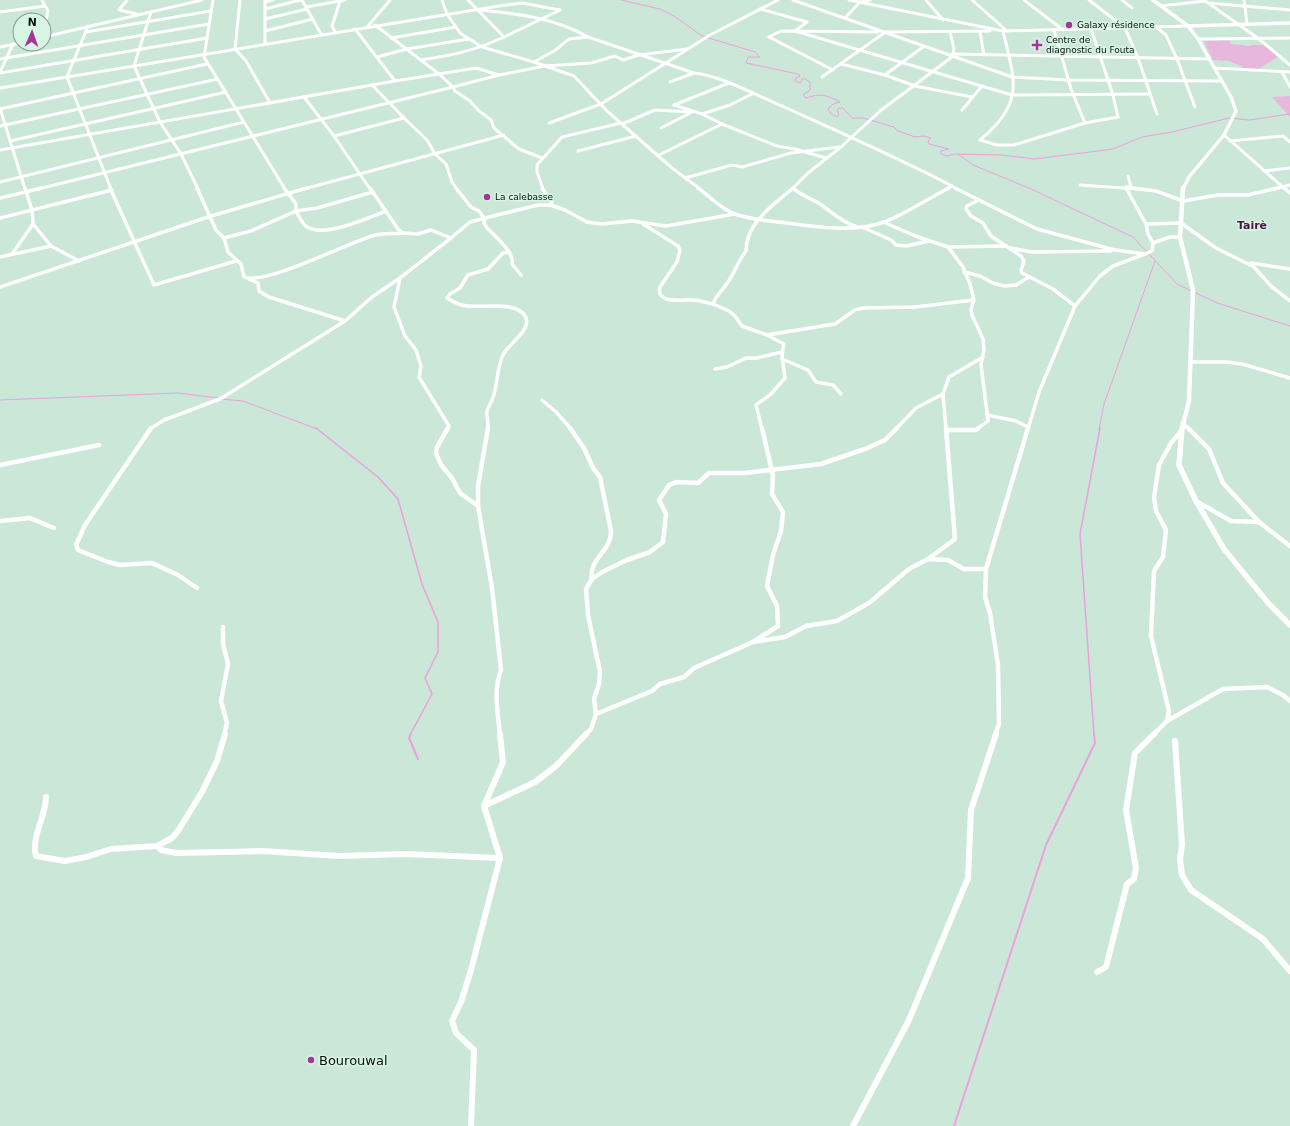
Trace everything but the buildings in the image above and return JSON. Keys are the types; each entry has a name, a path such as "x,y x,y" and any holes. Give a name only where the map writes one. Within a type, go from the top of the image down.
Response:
{"street":[{"path":"42,0 48,12"},
{"path":"127,0 119,10 138,15"},
{"path":"52,35 202,0"},
{"path":"213,0 204,54 207,64 218,79 252,136 296,204 296,211 305,226 310,228 330,228 352,223 386,211"},
{"path":"240,0 235,49 246,61 270,103"},
{"path":"265,44 265,1 273,0"},
{"path":"265,9 301,0 321,34"},
{"path":"265,19 306,8 345,0"},
{"path":"368,26 390,0"},
{"path":"442,0 447,14 460,33 482,47 534,62 574,76 601,104 658,155 704,192 713,202 735,214 822,227 862,227 883,222 910,210 916,205 952,186"},
{"path":"468,0 504,37"},
{"path":"549,123 601,104 702,39 778,0"},
{"path":"793,0 923,47 953,55 1012,77 1068,80 1222,81"},
{"path":"849,0 1005,31 1188,26 1237,23 1290,23"},
{"path":"845,18 860,2 870,0"},
{"path":"926,0 944,20"},
{"path":"972,0 1005,31 1012,77 1010,107 995,128 980,140 997,144 1014,145 1085,123 1118,117 1113,95 1091,29"},
{"path":"1024,0 1063,30"},
{"path":"1089,0 1125,28 1138,58 1157,114"},
{"path":"1122,0 1132,8"},
{"path":"1153,0 1188,26 1198,39 1222,81 1236,110 1224,135 1189,178 1184,188 1180,237 1193,292 1189,400 1182,423 1179,465 1196,501 1224,549 1269,604 1290,625"},
{"path":"1244,0 1247,23"},
{"path":"335,32 332,26 340,1"},
{"path":"1161,6 1206,1 1290,10"},
{"path":"1206,1 1259,39 1289,64"},
{"path":"0,88 368,26 522,3 560,10 482,47 459,54 421,60"},
{"path":"0,12 45,6"},
{"path":"760,9 807,22 795,31"},
{"path":"478,10 506,12 576,30 588,37 639,55 667,62 694,73 705,74 761,97 903,161 1037,229 1116,250 1144,254"},
{"path":"86,32 211,11"},
{"path":"152,12 134,66 160,122 181,154 211,216 216,230 224,238 228,252 241,264 244,277 258,283 259,291 268,297 345,321"},
{"path":"265,31 313,19"},
{"path":"0,59 209,24"},
{"path":"375,25 439,74 453,87 455,91 470,101 490,120 494,128 519,149 542,158"},
{"path":"88,26 67,77 88,135 133,243 154,285 236,261"},
{"path":"392,38 456,27"},
{"path":"1156,27 1166,35 1177,59 1195,107"},
{"path":"355,29 395,81"},
{"path":"833,70 769,37 781,31 980,32 995,30"},
{"path":"1054,30 1072,96 1085,123"},
{"path":"795,31 1012,95 1072,96 1150,94"},
{"path":"822,77 883,32"},
{"path":"950,32 953,55"},
{"path":"980,32 984,55"},
{"path":"534,62 554,51 569,39 588,37"},
{"path":"0,72 207,38"},
{"path":"1198,39 1290,38"},
{"path":"377,57 407,49 469,39"},
{"path":"0,47 12,44"},
{"path":"0,72 12,46"},
{"path":"886,76 923,47"},
{"path":"0,198 499,75 545,66 591,63 615,56 623,60 639,55 688,49"},
{"path":"713,304 716,295 726,286 739,259 746,250 746,244 758,218 808,173 841,147 880,111 915,86 953,55 1209,59"},
{"path":"79,261 51,246 33,224 32,210 0,108 207,64"},
{"path":"841,64 886,76 915,86 972,97"},
{"path":"0,150 476,68 499,75"},
{"path":"1214,68 1290,72"},
{"path":"1282,72 1290,87"},
{"path":"670,82 694,73"},
{"path":"0,126 218,79"},
{"path":"729,83 674,105 702,114 722,124 777,146 826,158"},
{"path":"372,85 427,140 434,154 446,164 452,182 471,207 479,211 484,218 484,223 487,228 509,252 513,260 512,264 521,275"},
{"path":"962,110 982,86"},
{"path":"10,141 226,92"},
{"path":"702,114 730,105 752,94"},
{"path":"304,97 334,136 398,229 403,233"},
{"path":"550,205 552,202 543,190 537,172 537,165 562,138 622,123 655,110 694,112"},
{"path":"662,128 694,112"},
{"path":"334,136 404,118"},
{"path":"0,182 244,122"},
{"path":"658,155 722,124"},
{"path":"0,287 211,216 288,193 504,135"},
{"path":"1224,135 1290,193"},
{"path":"578,151 636,136"},
{"path":"1230,141 1284,136 1290,142"},
{"path":"685,178 732,164 742,167 791,153 841,147"},
{"path":"1264,171 1290,168"},
{"path":"1126,187 1131,187 1128,176"},
{"path":"1080,185 1126,187 1156,191 1183,201 1218,195 1248,195 1290,185"},
{"path":"853,1126 909,1020 968,878 971,810 999,724 998,665 990,613 985,597 986,569 1039,392 1076,306 1100,276 1113,266 1152,251 1152,242 1148,234 1146,224 1126,187"},
{"path":"793,188 798,194 820,204 843,222 862,227 891,240 896,245 906,246 929,241"},
{"path":"0,218 112,190"},
{"path":"224,238 242,234 284,218 296,211 317,208 373,192"},
{"path":"979,200 967,206 966,209 971,216 983,223 992,236 1021,256 1024,261 1020,270 1024,275 1053,289 1076,306"},
{"path":"197,588 178,575 152,563 120,565 108,562 78,550 76,545 85,525 147,432 154,425 220,399 345,321 372,297 400,278 451,238 468,222 538,205 550,205 565,210 587,222 602,224 640,222 666,226 735,214"},
{"path":"596,714 652,692 660,684 684,677 694,668 753,642 778,626 777,606 767,586 783,512 772,494 771,468 767,446 756,405 771,394 785,378 782,359 784,344 767,335 742,326 735,316 713,304 693,300 676,301 667,299 661,294 659,290 661,284 678,260 680,250 672,242 640,222"},
{"path":"883,222 929,241 948,247 1008,247 1032,252 1096,252 1116,250"},
{"path":"1146,224 1181,223 1216,248 1254,267 1271,286 1290,301"},
{"path":"12,254 33,224"},
{"path":"249,279 292,268 376,235 403,233 418,234 431,230 451,238"},
{"path":"1152,242 1170,237 1180,237"},
{"path":"0,257 51,246"},
{"path":"946,430 976,430 988,421 981,364 983,356 983,340 971,309 974,300 970,284 957,257 948,247"},
{"path":"471,1126 474,1050 456,1033 452,1021 462,1002 472,970 500,858 484,806 503,762 497,703 497,680 501,670 492,588 478,506 478,497 480,474 488,427 488,412 494,396 498,370 503,353 519,336 528,323 528,319 521,311 511,307 461,305 447,298 450,294 460,288 468,276 488,269 503,253 509,252"},
{"path":"1245,262 1290,269"},
{"path":"964,272 980,276 1004,286 1016,285 1029,277"},
{"path":"400,278 394,307 405,336 416,350 421,366 419,377 449,426 437,447 436,453 441,465 452,478 460,493 478,506"},
{"path":"767,335 835,324 855,310 863,308 915,306 974,300"},
{"path":"715,369 727,368 746,358 757,358 782,352"},
{"path":"753,642 785,636 806,626 837,620 869,603 910,569 955,539 943,394 949,377 983,356"},
{"path":"782,359 808,370 816,382 831,383 837,387 841,394"},
{"path":"1190,362 1226,362 1242,364 1290,378"},
{"path":"484,806 535,782 556,766 591,728 596,714 594,699 599,684 600,672 588,615 586,590 592,579 602,572 627,560 650,552 663,542 666,514 659,500 669,485 676,482 698,483 709,473 744,472 821,464 865,449 885,440 916,408 943,394"},
{"path":"542,400 562,418 583,445 591,466 600,477 606,503 606,516 612,529 610,540 604,552 593,563 590,573 592,579"},
{"path":"987,415 1016,421 1028,427"},
{"path":"1182,423 1210,450 1223,483 1258,522 1290,546"},
{"path":"1167,721 1169,711 1151,636 1154,570 1163,557 1166,530 1156,511 1154,497 1159,465 1171,443 1182,430"},
{"path":"0,465 99,445"},
{"path":"1196,501 1231,521 1258,522"},
{"path":"0,521 30,518 54,528"},
{"path":"928,558 948,560 964,569 986,569"},
{"path":"46,797 45,810 34,844 36,856 65,861 86,857 111,849 157,846 172,838 178,831 202,792 222,747 227,723 221,701 228,664 228,656 223,644 223,627"},
{"path":"1097,972 1106,967 1127,884 1134,879 1136,868 1126,810 1135,753 1167,721 1223,689 1266,687 1283,695 1290,701"},
{"path":"1175,740 1182,844 1180,859 1182,875 1191,890 1263,939 1290,971"},
{"path":"157,846 161,850 176,853 262,851 340,856 405,854 500,858"}],"shaded area":[{"path":"1229,40 1231,44 1249,46 1264,45 1278,57 1258,69 1242,68 1241,66 1229,61 1213,60 1204,41"},
{"path":"1290,96 1290,117 1272,97"}],"waterway":[{"path":"621,0 660,9 674,16 702,36 755,52 760,57 748,57 746,63 798,74 800,76 796,78 795,81 800,83 803,78 810,82 810,90 803,95 806,98 823,96 840,102 833,104 828,109 830,113 837,117 839,115 837,110 839,108 843,108 852,118 863,118 894,127 898,131 915,137 924,136 931,138 928,141 929,144 949,149 941,151 941,154 947,156 955,154 1002,155 1035,159 1113,149 1142,137 1172,132 1229,118 1249,120 1290,114"},
{"path":"959,155 973,165 1031,189 1133,237 1177,284 1217,303 1290,326"},
{"path":"1099,429 1104,404 1155,261"},
{"path":"0,400 178,393 219,398"},
{"path":"222,399 243,401 317,429"},
{"path":"316,428 378,477 398,499 422,584 438,622 438,652 425,678 432,694 410,735"},
{"path":"1094,735 1080,534 1100,428"},
{"path":"411,734 409,738 418,759"},
{"path":"954,1126 1046,845 1095,743 1094,734"}],"place":[{"name":"Galaxy résidence","path":"1069,25"},
{"name":"Centre de diagnostic du Fouta","path":"1037,45"},
{"name":"La calebasse","path":"487,197"},
{"name":"Bourouwal","path":"311,1060"}],"district":[{"name":"Tairè","path":"1252,225"}]}
